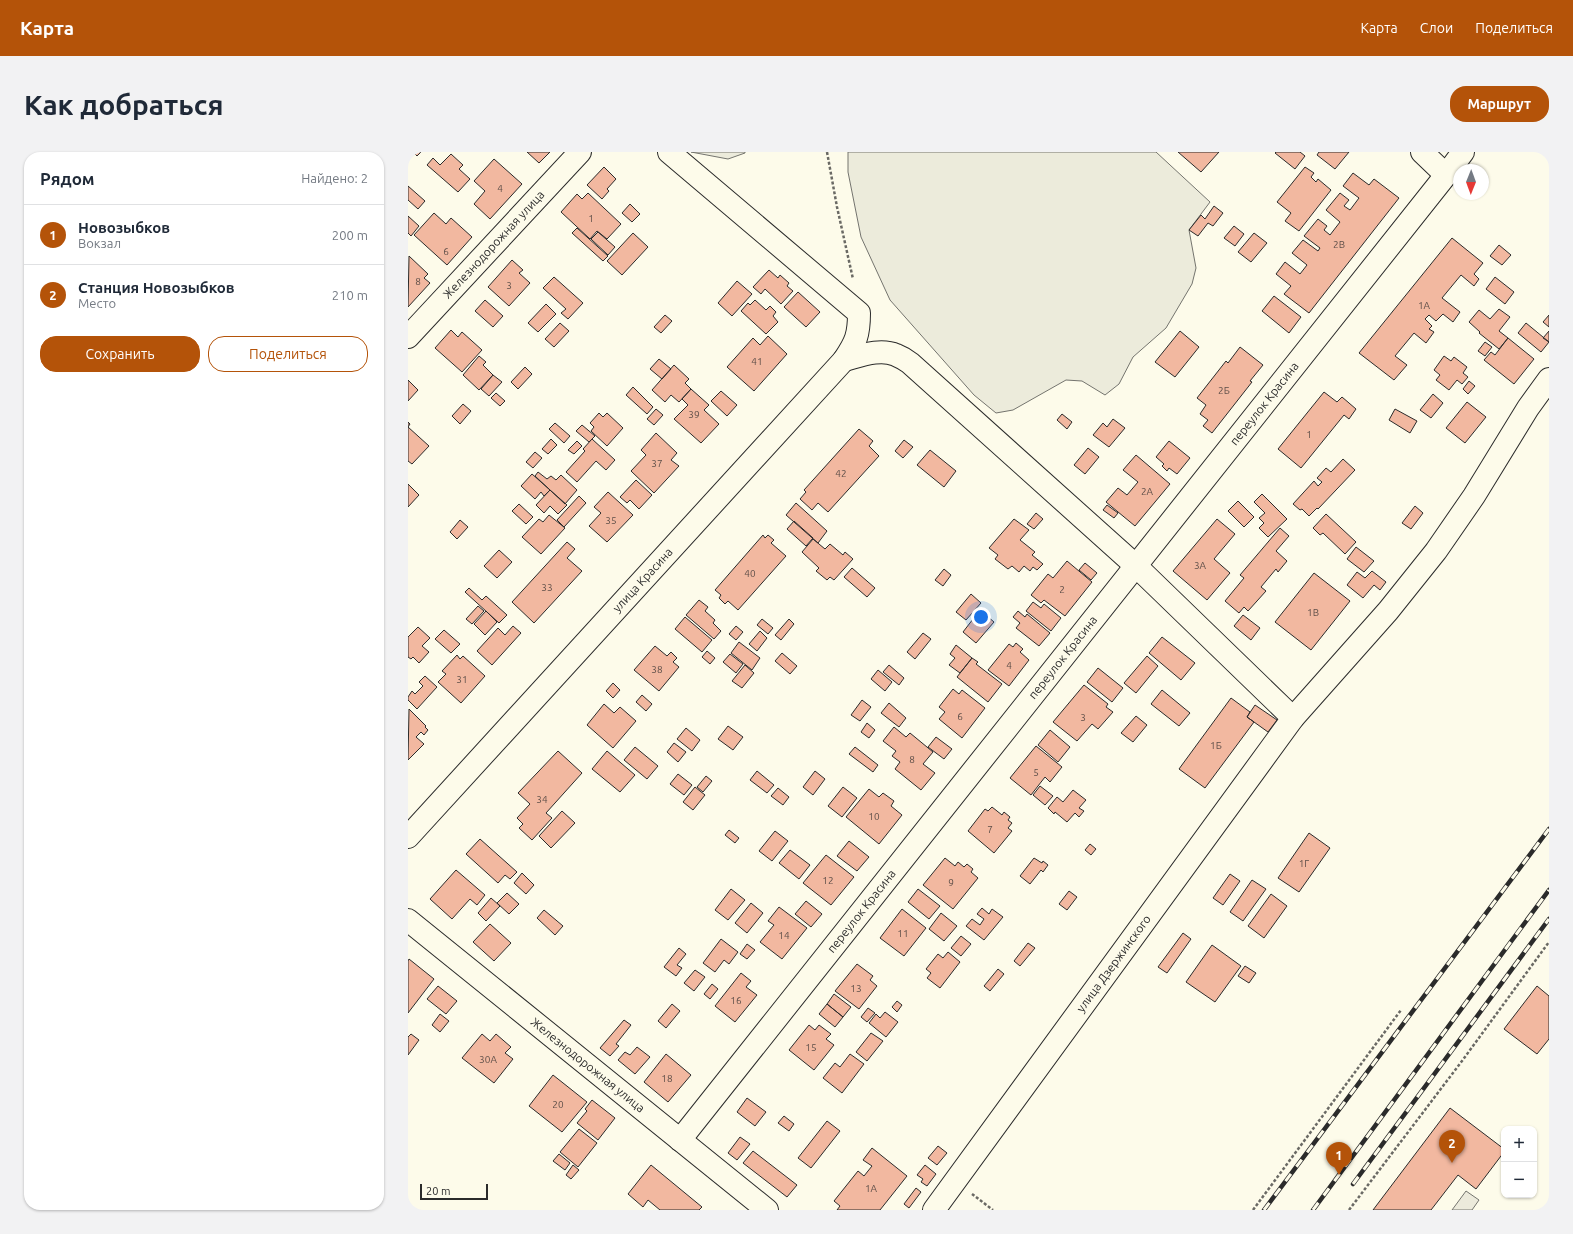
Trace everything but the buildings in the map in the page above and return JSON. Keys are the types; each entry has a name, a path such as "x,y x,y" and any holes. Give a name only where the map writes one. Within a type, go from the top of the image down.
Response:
{"street":[{"name":"Железнодорожная улица","path":"408,337 580,152"},
{"path":"669,152 859,313"},
{"path":"1422,152 1446,175"},
{"name":"переулок Красина","path":"680,1140 1463,152"},
{"name":"улица Красина","path":"408,838 844,360 855,343 859,329 859,313"},
{"path":"844,360 884,352 896,354 910,363 1135,565 1293,718"},
{"name":"улица Дзержинского","path":"934,1210 1293,718 1388,611 1436,551 1474,496 1528,408 1549,379"},
{"name":"Железнодорожная улица","path":"408,920 768,1210"}],"path":[{"path":"827,152 837,207 857,294 859,313"},
{"path":"1349,1210 1462,1061 1549,942"},
{"path":"1253,1210 1402,1010"},
{"path":"971,1193 993,1210"}],"shaded area":[{"path":"691,152 745,152 745,153 728,159"},
{"path":"848,152 1156,152 1210,202 1189,230 1196,268 1192,284 1166,328 1133,357 1119,384 1105,395 1082,381 1066,380 1013,410 996,413 974,395 890,300 861,237 848,172"},
{"path":"1466,1191 1479,1200 1472,1210 1452,1210"}],"railway":[{"path":"1264,1210 1549,829"},
{"path":"1313,1210 1549,890"},
{"path":"1353,1184 1549,919"}],"place":[{"name":"Станция Новозыбков","path":"1452,1163"},
{"name":"Новозыбков","path":"1339,1175"}]}
